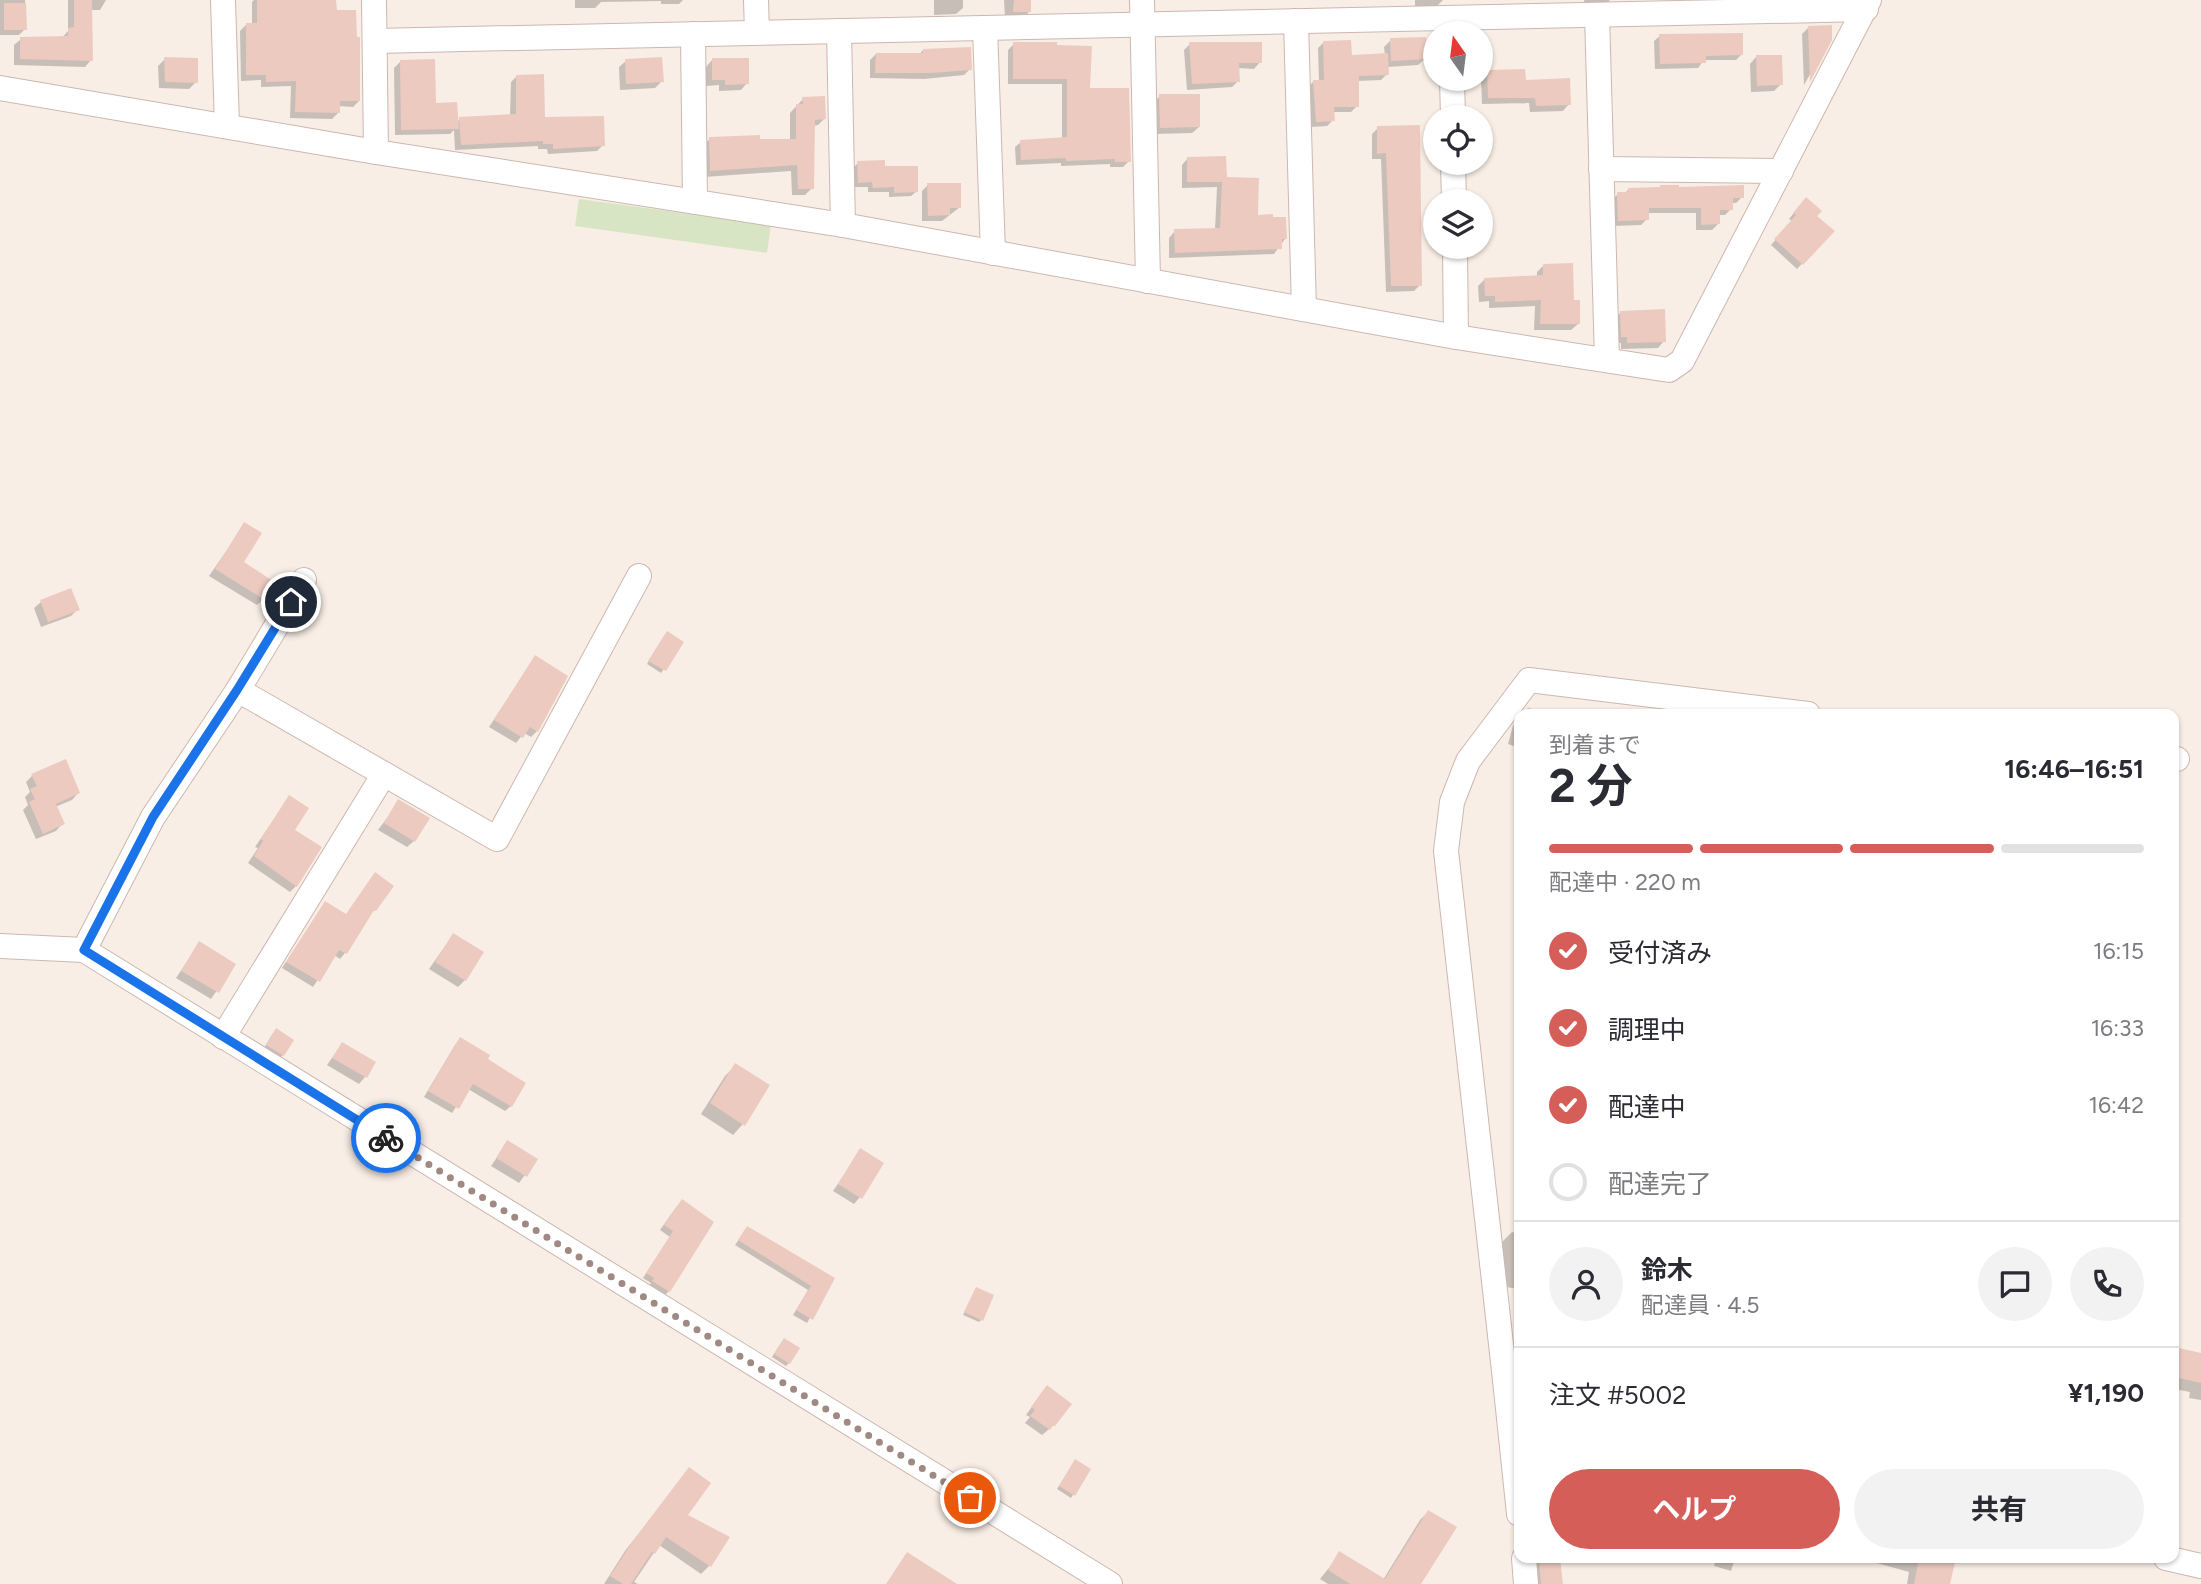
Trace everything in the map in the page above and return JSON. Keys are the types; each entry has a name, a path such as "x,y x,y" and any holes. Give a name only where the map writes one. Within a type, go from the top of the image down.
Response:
{"street":[{"path":"223,0 227,126"},
{"path":"374,0 376,152"},
{"path":"756,0 757,32"},
{"path":"0,88 376,152 843,225 1457,337 1669,370 1682,361 1867,5 1597,15 1529,8 1473,21"},
{"path":"374,41 985,28 1143,12 1423,25"},
{"path":"1143,12 1148,281"},
{"path":"1597,15 1607,360"},
{"path":"1296,21 1304,309"},
{"path":"985,28 993,253"},
{"path":"839,31 843,225"},
{"path":"693,34 695,202"},
{"path":"1601,169 1781,171"},
{"path":"1455,259 1457,337"},
{"path":"237,690 497,839 639,576"},
{"path":"84,950 153,817 237,690 304,580"},
{"path":"1514,1420 1512,1382 1446,851 1452,802 1468,761 1530,680 1767,709"},
{"path":"223,1038 384,774"},
{"path":"0,946 84,950 1110,1584"},
{"path":"2179,1561 2201,1566"},
{"path":"1524,1563 1526,1584"}],"green space":[{"path":"579,199 771,225 767,253 575,226"}],"building":[{"path":"74,0 92,0 93,61 20,59 20,37 68,36 68,28 74,27"},
{"path":"257,0 336,0 337,10 356,10 357,37 360,37 360,101 340,101 340,113 295,112 296,81 266,82 266,75 246,75 246,23 257,23"},
{"path":"1014,0 1031,0 1031,12 1013,12"},
{"path":"4,3 26,3 27,30 4,30"},
{"path":"1832,25 1832,40 1810,82 1808,26"},
{"path":"1743,33 1743,55 1706,56 1706,63 1660,64 1659,34"},
{"path":"1423,37 1423,59 1391,61 1390,38"},
{"path":"1351,40 1352,55 1388,53 1389,75 1359,76 1359,107 1334,107 1335,121 1316,122 1313,80 1324,80 1323,41"},
{"path":"1013,42 1057,42 1057,45 1092,46 1090,88 1129,88 1131,162 1115,162 1115,159 1066,161 1066,158 1021,160 1020,140 1067,137 1067,79 1013,79"},
{"path":"1189,42 1262,42 1262,63 1239,63 1240,82 1192,84"},
{"path":"971,47 972,70 875,73 876,53 923,53 923,49"},
{"path":"1756,55 1782,55 1783,85 1757,86"},
{"path":"164,57 198,58 198,83 165,82"},
{"path":"662,57 664,82 626,84 625,59"},
{"path":"712,58 749,58 749,84 725,85 725,80 712,80"},
{"path":"435,59 436,103 457,102 459,129 401,130 400,60"},
{"path":"1525,69 1526,80 1570,78 1571,105 1536,106 1535,98 1488,98 1488,91 1493,91 1493,70"},
{"path":"544,74 545,117 604,116 605,146 553,149 553,144 543,144 543,141 461,145 459,117 516,114 516,75"},
{"path":"1159,94 1200,94 1200,127 1160,128"},
{"path":"825,96 826,119 815,120 814,189 798,189 797,165 710,171 709,137 760,135 760,139 796,139 796,104 803,104 802,97"},
{"path":"1420,125 1422,286 1391,286 1386,153 1377,154 1377,126"},
{"path":"1226,156 1227,177 1259,178 1258,215 1286,217 1287,239 1282,239 1282,249 1175,253 1174,229 1220,228 1222,182 1187,182 1187,157"},
{"path":"885,160 885,166 918,166 918,192 894,193 894,187 873,188 872,182 858,183 857,161"},
{"path":"927,183 961,183 961,208 950,208 950,215 928,216"},
{"path":"1660,185 1744,185 1744,198 1733,198 1733,210 1720,210 1720,224 1701,225 1701,208 1649,208 1649,220 1618,221 1617,192 1628,192 1628,188"},
{"path":"1806,197 1822,211 1817,216 1835,231 1803,265 1774,239 1796,215 1793,213"},
{"path":"1573,263 1574,300 1580,300 1580,324 1540,324 1541,300 1495,302 1495,296 1485,296 1484,278 1543,275 1543,264"},
{"path":"1665,309 1666,342 1627,343 1627,337 1621,337 1620,311"},
{"path":"244,522 262,533 244,562 276,583 265,600 215,569"},
{"path":"71,588 80,610 48,622 40,600"},
{"path":"667,631 684,642 666,671 648,661"},
{"path":"535,655 568,676 538,732 530,727 523,738 494,720"},
{"path":"66,759 80,793 56,804 65,824 43,834 29,802 35,799 30,789 37,786 31,774"},
{"path":"289,795 309,808 295,830 322,847 297,887 254,856 263,841 261,839"},
{"path":"398,799 430,818 415,842 384,823"},
{"path":"375,872 394,886 376,911 374,910 347,954 339,950 320,982 286,962 325,901 346,914"},
{"path":"453,933 484,952 466,981 435,962"},
{"path":"199,941 236,964 219,993 181,971"},
{"path":"276,1028 294,1040 284,1056 266,1045"},
{"path":"460,1037 490,1055 488,1059 526,1083 512,1107 473,1084 459,1109 428,1091"},
{"path":"342,1042 376,1062 367,1078 332,1058"},
{"path":"735,1063 770,1085 745,1126 710,1103"},
{"path":"507,1140 538,1159 527,1177 496,1158"},
{"path":"860,1148 884,1163 862,1199 838,1184"},
{"path":"682,1199 714,1222 670,1292 652,1281 654,1278 646,1273 673,1231 664,1225"},
{"path":"747,1226 835,1278 813,1320 796,1310 811,1286 738,1240"},
{"path":"976,1287 994,1295 983,1321 964,1312"},
{"path":"784,1338 800,1348 790,1364 774,1354"},
{"path":"2179,1348 2201,1353 2201,1383 2179,1378"},
{"path":"1047,1385 1072,1404 1050,1430 1030,1416 1035,1410 1031,1407"},
{"path":"1075,1459 1091,1469 1075,1496 1059,1486"},
{"path":"689,1467 711,1483 688,1515 730,1537 711,1567 666,1537 655,1554 652,1552 631,1584 623,1584 610,1576 633,1541"},
{"path":"1428,1510 1457,1527 1421,1584 1350,1584 1328,1570 1339,1551 1385,1579"},
{"path":"907,1552 957,1584 886,1584"},
{"path":"1539,1563 1561,1563 1563,1584 1541,1584"},
{"path":"1918,1563 1955,1563 1950,1584 1914,1584"}],"way so far":[{"path":"386,1138 970,1498"}],"route":[{"path":"291,602 153,817 84,950 386,1138"}]}
